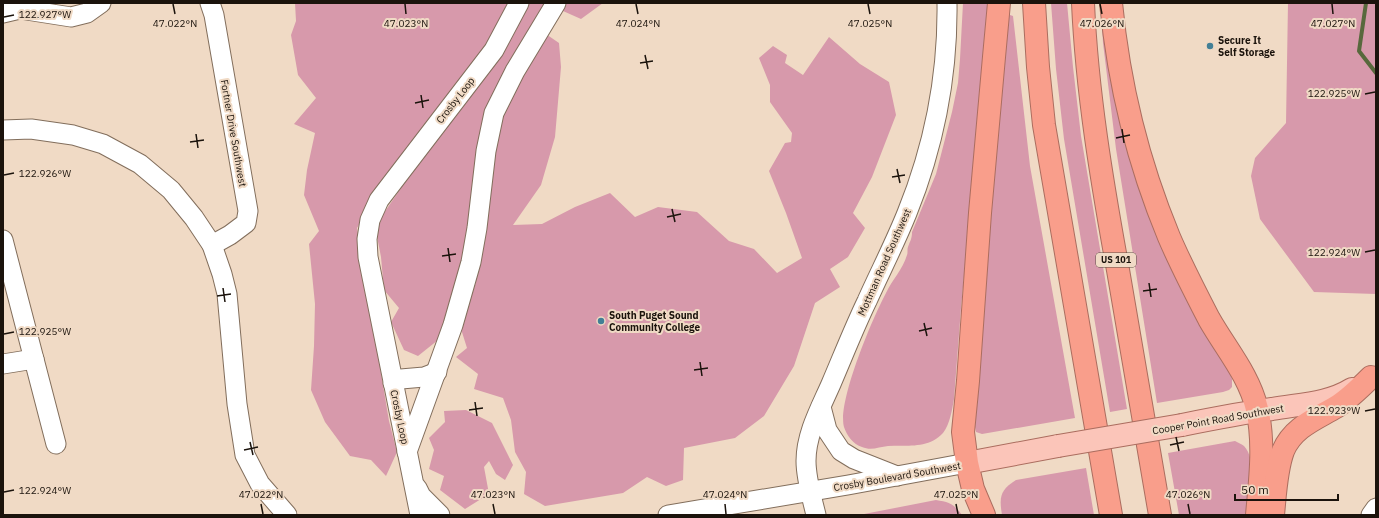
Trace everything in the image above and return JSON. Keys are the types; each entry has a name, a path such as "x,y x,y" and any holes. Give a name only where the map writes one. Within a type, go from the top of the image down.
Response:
{"highway":[{"path":"984,515 973,489 967,463 963,432 980,213 999,3"},
{"path":"1034,3 1038,67 1044,125 1111,515"},
{"name":"US 101","path":"1083,3 1092,104 1098,151 1160,515"},
{"path":"1111,3 1114,39 1122,85 1134,136 1155,202 1198,298 1248,383 1257,411 1261,476 1257,515"},
{"path":"1273,515 1283,451 1290,438 1300,428 1336,407 1357,392 1374,376"}],"main road":[{"name":"Cooper Point Road Southwest","path":"1126,434 1329,400 1350,391 1374,376"},
{"name":"Crosby Boulevard Southwest","path":"967,463 1126,434"}],"street":[{"path":"3,13 20,9 71,17 87,13 101,3"},
{"name":"Fortner Drive Southwest","path":"210,3 214,15 248,211 246,223 230,235 212,245"},
{"name":"Crosby Loop","path":"407,452 368,258 367,239 370,220 379,200 494,50 519,3"},
{"name":"Crosby Loop","path":"407,452 453,325 471,262 477,228 486,151 494,113 514,71 556,3"},
{"name":"Mottman Road Southwest","path":"816,515 806,461 810,434 857,323 907,214 927,157 942,89 947,30 947,3"},
{"path":"3,130 31,129 73,135 103,144 140,164 171,190 194,218 212,245 227,294 237,404 245,455 260,484 287,515"},
{"path":"3,240 56,444"},
{"path":"3,364 34,359"},
{"path":"393,385 411,389 434,379"},
{"path":"821,407 827,430 841,451 854,459 898,476"},
{"path":"407,452 420,515"},
{"name":"Crosby Boulevard Southwest","path":"668,515 967,463"},
{"path":"412,479 421,496 440,515"},
{"path":"1371,515 1376,508"}],"shaded area":[{"name":"South Puget Sound Community College","path":"295,3 603,3 581,19 554,7 540,30 559,43 561,67 555,137 541,185 513,225 542,224 575,207 610,193 635,217 658,207 697,212 729,241 754,249 777,273 802,258 769,171 785,143 791,142 792,133 770,102 770,85 759,58 773,46 787,55 785,63 803,75 829,37 860,64 889,82 896,115 872,177 853,213 865,228 848,257 830,269 840,287 815,303 794,366 764,416 735,438 684,448 683,480 666,486 647,477 623,493 545,506 524,494 526,472 515,452 511,420 503,398 474,389 478,374 456,357 467,348 461,329 476,282 461,270 451,306 438,340 418,356 404,350 391,322 399,308 384,290 381,257 375,226 401,188 400,172 383,179 381,189 357,228 389,421 397,452 386,476 371,460 350,456 325,422 311,390 315,304 309,244 319,231 304,195 307,170 315,133 294,124 316,98 298,75 291,35 296,21"},
{"path":"963,3 990,3 961,308 954,399 949,421 943,433 931,442 910,446 888,446 872,449 865,448 853,442 845,430 843,415 846,399 865,339 886,293 905,260 912,232 936,174 958,83"},
{"path":"1051,3 1067,3 1081,136 1127,409 1110,412 1064,139 1056,69"},
{"path":"1101,3 1106,43 1232,379 1232,387 1223,392 1157,403 1116,149 1103,43"},
{"path":"1288,3 1376,3 1376,294 1314,292 1260,219 1251,176 1255,158 1286,123"},
{"path":"1008,16 1013,16 1030,166 1075,418 982,434 976,432 974,422 995,127"},
{"path":"466,410 492,423 513,465 505,480 496,474 489,461 484,467 489,494 465,509 440,490 444,476 429,469 434,450 429,438 445,422 444,411"},
{"path":"1235,441 1244,446 1251,461 1252,479 1249,515 1179,515 1168,453"},
{"path":"1086,468 1094,515 1002,515 1002,494 1007,487 1016,480"},
{"path":"936,500 951,504 962,515 859,515"}],"waterway":[{"path":"1366,3 1359,51 1376,73"}],"place":[{"name":"Secure It Self Storage","path":"1210,46"},
{"name":"South Puget Sound Community College","path":"601,321"}]}
